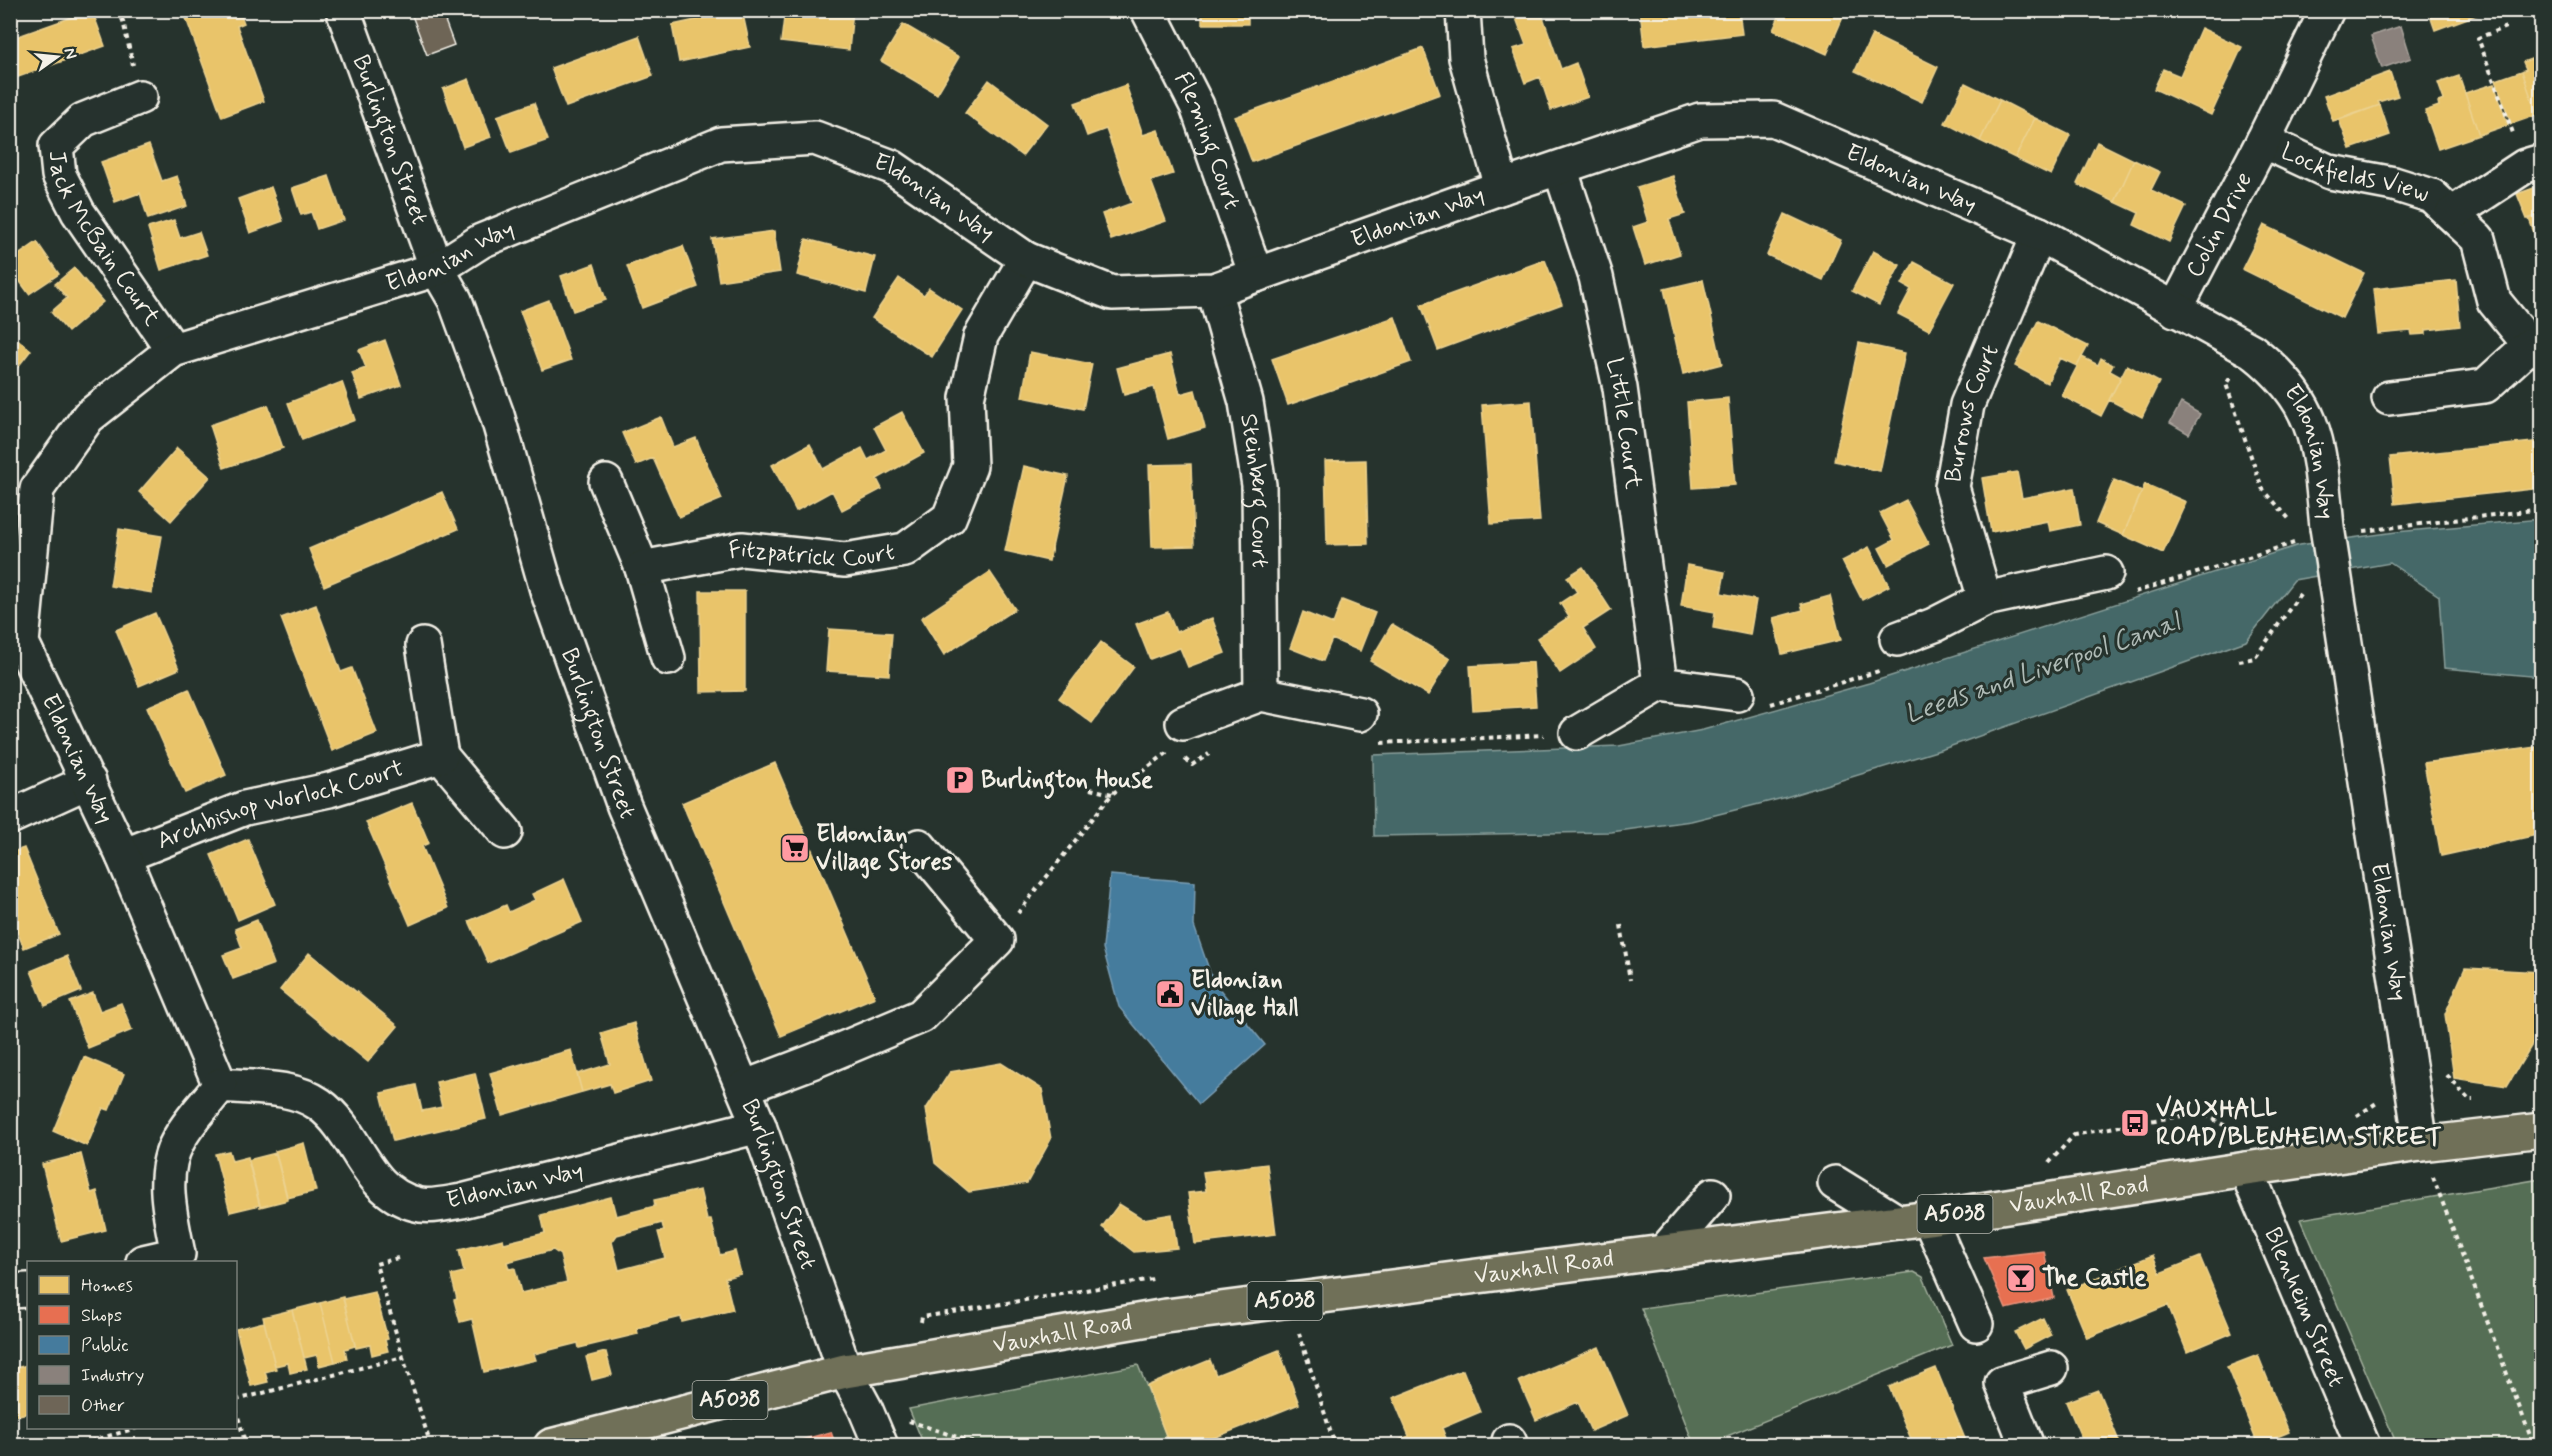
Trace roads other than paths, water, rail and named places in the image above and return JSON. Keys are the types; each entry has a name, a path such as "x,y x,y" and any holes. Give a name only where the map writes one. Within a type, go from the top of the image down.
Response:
{"main road":[{"name":"Vauxhall Road","path":"551,1446 845,1371 1166,1316 1913,1220 2246,1169 2421,1144 2541,1130"}],"street":[{"name":"Burlington Street","path":"343,10 437,269 455,300 497,415 547,590 624,806 759,1126 845,1371 865,1408 880,1446"},
{"name":"Fleming Court","path":"1148,10 1197,106 1256,275"},
{"path":"1463,10 1466,58 1502,187"},
{"name":"Colin Drive","path":"2175,310 2263,141 2327,10"},
{"name":"Jack McBain Court","path":"140,97 82,120 56,146 59,175 78,212 173,350"},
{"name":"Eldonian Way","path":"759,1126 462,1201 418,1205 394,1195 375,1180 338,1122 318,1104 294,1093 220,1085 123,856 22,643 24,483 88,417 173,350 437,269 481,241 721,144 815,138 892,166 1026,259 1112,293 1214,290 1502,187 1700,120 1773,119 2039,234 2252,351 2272,367 2310,418 2319,448 2327,527 2421,1144"},
{"name":"Lockfields View","path":"2263,141 2330,172 2394,184 2432,196 2478,239 2494,301 2536,348"},
{"path":"2452,214 2533,164"},
{"name":"Little Court","path":"1560,168 1596,277 1620,387 1660,684"},
{"name":"Burrows Court","path":"1985,599 1952,486 1966,405 2039,234"},
{"name":"Fitzpatrick Court","path":"642,568 742,549 845,560 905,550 950,518 970,466 967,398 981,336 1026,259"},
{"name":"Steinberg Court","path":"1214,290 1246,402 1259,485 1261,694"},
{"path":"2389,398 2485,386 2536,348"},
{"path":"606,482 642,568 668,658"},
{"path":"1897,639 1934,625 1985,599 2106,573"},
{"path":"423,645 441,756 505,831"},
{"path":"1577,733 1660,684 1737,694"},
{"path":"1178,736 1261,694 1360,714"},
{"name":"Archbishop Worlock Court","path":"123,856 245,808 329,790 441,756"},
{"path":"10,817 89,782"},
{"path":"743,1088 921,1016 997,940 919,846"},
{"path":"151,1261 178,1254 168,1206 169,1172 177,1141 220,1085"},
{"name":"Blenheim Street","path":"2246,1169 2363,1446"},
{"path":"1835,1183 1913,1220 1976,1324"},
{"path":"1663,1253 1713,1195"},
{"path":"10,1291 27,1290"},
{"path":"2027,1446 2002,1383 2051,1368"}],"water":[{"name":"Leeds and Liverpool Canal","path":"2541,519 2541,677 2444,668 2439,596 2390,563 2294,580 2246,641 1943,749 1783,798 1691,821 1611,832 1374,836 1373,755 1619,746 1703,730 1869,683 2299,545 2396,532"}],"place":[{"name":"Burlington House","path":"960,780"},
{"name":"Eldonian Village Stores","path":"795,848"},
{"name":"Eldonian Village Hall","path":"1170,994"},
{"name":"VAUXHALL ROAD/BLENHEIM STREET","path":"2135,1123"},
{"name":"The Castle","path":"2021,1278"}]}
